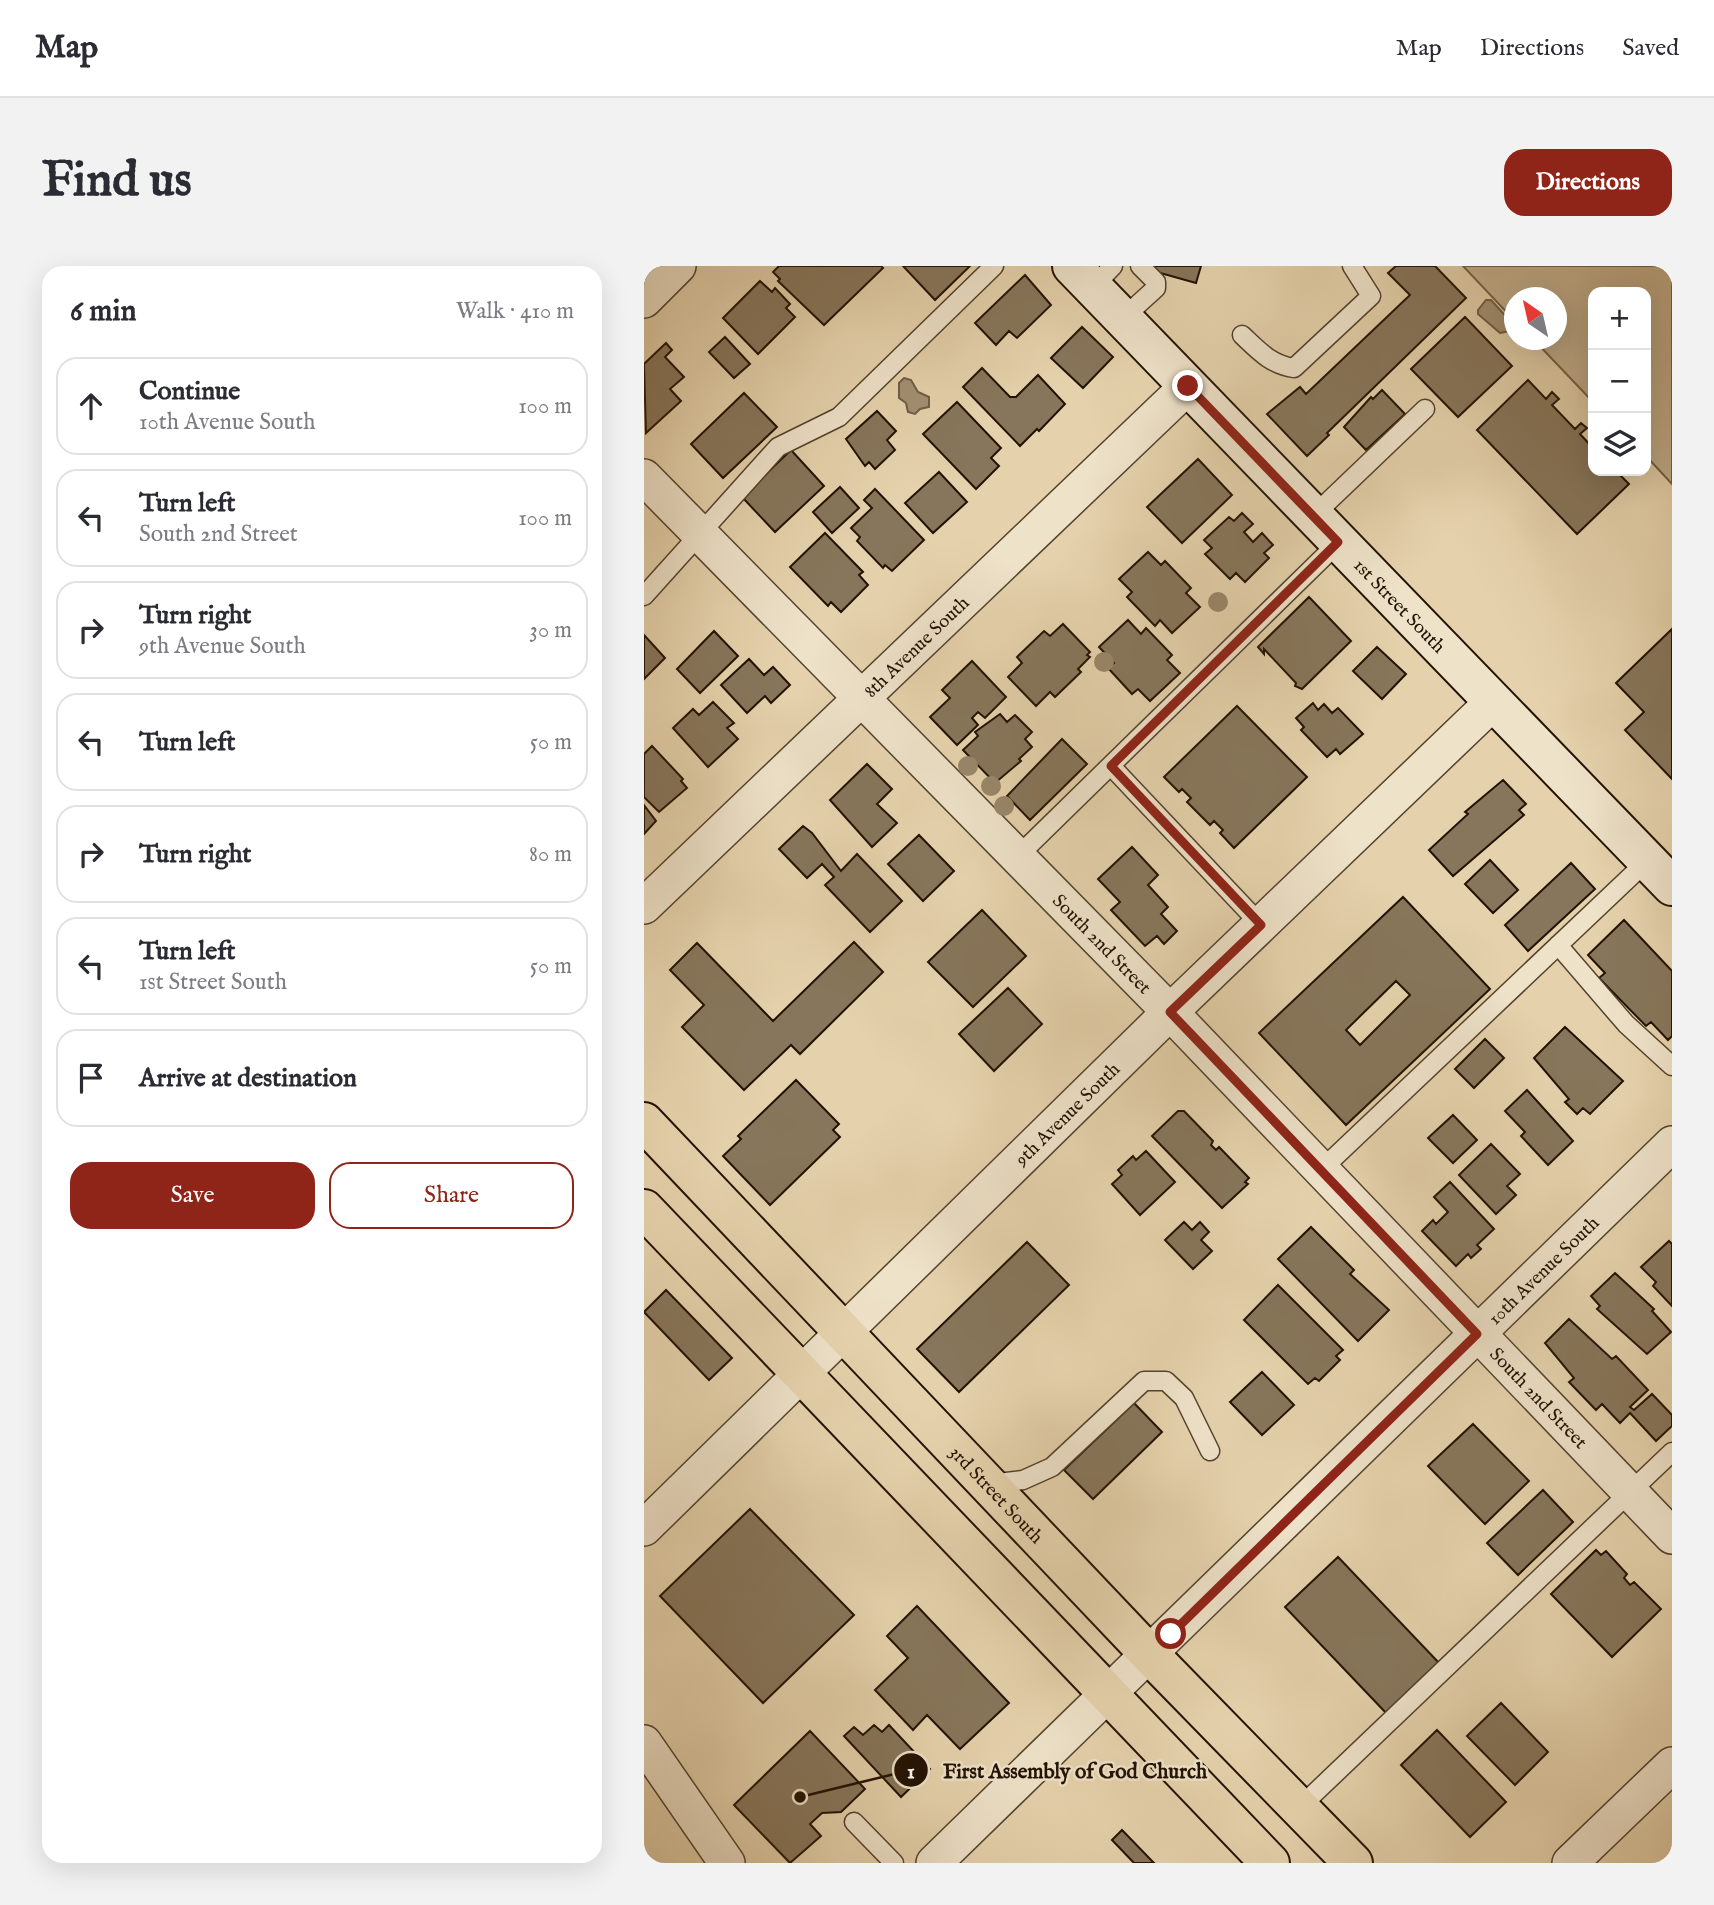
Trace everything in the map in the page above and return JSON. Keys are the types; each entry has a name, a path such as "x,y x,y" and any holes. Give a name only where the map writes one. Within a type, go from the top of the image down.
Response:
{"main road":[{"name":"3rd Street South","path":"644,1122 987,1485 1353,1863"},
{"path":"644,1209 1270,1863"}],"street":[{"path":"644,300 678,266"},
{"name":"1st Street South","path":"1092,273 1123,318 1492,703 1660,873"},
{"name":"8th Avenue South","path":"644,906 1188,386"},
{"name":"South 2nd Street","path":"644,477 1170,1012 1672,1536"},
{"name":"9th Avenue South","path":"644,1528 804,1374 1170,1012 1492,703"},
{"name":"10th Avenue South","path":"934,1863 1672,1144"},
{"path":"644,1743 727,1863"},
{"path":"1570,1863 1672,1765"}],"lane":[{"path":"644,596 778,447 839,417 994,266"},
{"path":"1123,318 1156,288 1156,282 1140,266"},
{"path":"1242,335 1278,366 1294,368 1371,296 1352,266"},
{"path":"1017,857 1111,766 1326,529 1425,409"},
{"path":"1111,766 1261,925"},
{"path":"1321,1170 1558,945 1660,873"},
{"path":"1558,945 1626,1024 1672,1066"},
{"path":"987,1485 1023,1480 1052,1467 1144,1381 1166,1381 1184,1398 1210,1451"},
{"path":"1300,1807 1672,1452"},
{"path":"854,1822 894,1863"}],"shaded area":[{"path":"1463,266 1672,266 1672,484 1651,461 1651,287 1588,287 1588,397 1544,350 1567,350 1567,287 1504,287 1504,309"},
{"path":"1486,300 1491,300 1504,314 1504,332 1500,333 1478,314"},
{"path":"904,378 911,380 918,392 929,397 929,407 920,409 915,414 908,412 906,403 899,398 899,383"}],"building":[{"path":"779,266 883,268 824,325 778,281 780,279 773,272"},
{"path":"903,266 970,266 935,300"},
{"path":"1147,266 1201,266 1196,283 1146,269"},
{"path":"1396,266 1435,266 1466,298 1327,433 1329,435 1307,456 1267,414 1300,387 1306,394 1410,295 1388,273"},
{"path":"1025,275 1051,305 1017,338 1009,331 996,345 975,323"},
{"path":"760,281 772,292 775,288 790,304 786,308 795,317 758,354 723,318"},
{"path":"1465,317 1512,366 1458,417 1411,369"},
{"path":"1082,327 1113,357 1083,388 1051,358"},
{"path":"725,337 750,364 734,378 709,352"},
{"path":"666,343 672,350 665,357 684,377 670,389 681,401 646,433 644,364"},
{"path":"982,368 1010,397 1016,397 1038,375 1065,404 1020,446 963,387"},
{"path":"1528,380 1546,399 1552,392 1559,399 1552,405 1575,429 1581,423 1587,428 1580,434 1588,443 1588,476 1621,476 1629,484 1577,534 1477,430"},
{"path":"1382,390 1405,414 1366,450 1344,427 1371,397 1373,399"},
{"path":"744,393 777,427 723,478 691,444"},
{"path":"957,402 1001,448 991,458 999,466 976,489 923,434"},
{"path":"877,411 896,431 887,440 895,450 875,469 869,462 865,466 846,439"},
{"path":"791,450 824,486 775,532 742,497"},
{"path":"1198,459 1232,495 1182,543 1147,507"},
{"path":"939,472 967,502 933,533 905,503"},
{"path":"840,487 859,508 832,533 813,512"},
{"path":"875,489 924,540 892,571 885,565 883,568 857,541 860,537 851,528 872,508 864,500"},
{"path":"1242,513 1253,524 1244,532 1253,542 1262,533 1273,545 1264,553 1269,558 1245,582 1236,573 1230,579 1205,554 1212,548 1204,540 1229,517 1234,521"},
{"path":"825,533 863,572 859,575 868,585 841,612 831,602 828,606 790,567"},
{"path":"1148,552 1161,565 1165,561 1191,588 1186,593 1200,607 1172,633 1160,620 1155,626 1127,597 1132,592 1119,579"},
{"path":"1309,597 1351,641 1302,689 1295,686 1296,683 1264,649 1264,654 1258,647"},
{"path":"1128,620 1141,634 1146,628 1172,655 1167,660 1180,673 1150,701 1138,689 1132,694 1108,668 1114,663 1099,647"},
{"path":"1063,624 1090,652 1087,655 1090,657 1078,669 1081,672 1055,697 1050,692 1036,706 1008,677 1022,663 1017,657 1044,631 1050,636"},
{"path":"1672,629 1672,779 1625,730 1644,712 1616,683"},
{"path":"714,631 738,656 700,693 677,669"},
{"path":"644,635 665,658 644,679"},
{"path":"1377,647 1406,674 1382,699 1353,671"},
{"path":"749,659 764,675 773,667 790,685 771,703 765,696 747,713 721,685"},
{"path":"972,661 1006,697 985,718 978,712 972,718 978,725 957,745 930,717 950,698 942,690"},
{"path":"713,702 734,723 727,728 738,739 708,767 673,728 693,709 699,715"},
{"path":"1313,703 1318,710 1324,704 1332,713 1338,708 1363,734 1340,754 1336,749 1327,757 1301,730 1304,727 1296,718"},
{"path":"1237,706 1307,777 1234,848 1220,833 1223,830 1214,821 1210,825 1187,802 1191,798 1182,789 1179,792 1164,777"},
{"path":"1000,714 1007,722 1015,715 1032,732 1025,739 1032,747 1019,759 1021,761 995,783 963,750 978,736 975,732"},
{"path":"1062,739 1087,764 1030,820 1007,796"},
{"path":"652,746 683,779 681,781 687,788 659,812 644,797 644,754"},
{"path":"867,764 892,789 877,804 897,823 872,847 830,800"},
{"path":"1503,780 1526,804 1519,810 1524,815 1453,876 1429,850 1468,814 1465,812"},
{"path":"644,805 656,821 644,834"},
{"path":"803,826 812,833 841,871 857,854 902,901 870,932 825,885 834,877 822,864 807,878 779,849"},
{"path":"919,835 954,871 923,901 888,864"},
{"path":"1132,847 1158,875 1148,885 1168,907 1161,914 1177,931 1164,944 1157,936 1145,946 1111,910 1120,902 1098,879"},
{"path":"1490,860 1518,890 1493,913 1465,884"},
{"path":"1571,863 1595,889 1528,951 1505,925"},
{"path":"1403,897 1490,989 1346,1125 1259,1033","holes":["1396,981 1410,995 1360,1045 1346,1030"]},
{"path":"982,910 1026,956 973,1007 928,962"},
{"path":"1624,920 1672,971 1672,1036 1668,1040 1651,1022 1646,1026 1599,978 1605,973 1588,955"},
{"path":"854,942 883,972 800,1054 791,1045 744,1090 682,1027 704,1005 670,970 697,943 773,1021"},
{"path":"1008,988 1042,1024 994,1071 959,1034"},
{"path":"1565,1027 1623,1081 1590,1114 1583,1108 1577,1114 1565,1102 1569,1099 1534,1058"},
{"path":"1485,1039 1504,1058 1474,1088 1455,1069"},
{"path":"796,1080 839,1124 833,1130 840,1137 770,1205 723,1156 741,1139 738,1136"},
{"path":"1527,1090 1573,1141 1548,1165 1521,1136 1525,1132 1505,1111"},
{"path":"1178,1111 1184,1111 1213,1141 1211,1145 1216,1150 1219,1147 1249,1178 1245,1182 1248,1184 1222,1208 1152,1136"},
{"path":"1453,1115 1477,1140 1453,1163 1428,1138"},
{"path":"1491,1144 1520,1174 1507,1186 1516,1195 1496,1214 1459,1175"},
{"path":"1146,1151 1175,1182 1140,1215 1112,1184 1122,1175 1118,1170 1133,1156 1136,1160"},
{"path":"1450,1182 1494,1229 1477,1245 1481,1249 1471,1258 1468,1254 1456,1266 1422,1231 1433,1220 1436,1224 1448,1212 1434,1197"},
{"path":"1184,1222 1192,1230 1200,1222 1209,1232 1201,1240 1212,1251 1193,1269 1165,1240"},
{"path":"1311,1227 1354,1270 1350,1274 1389,1310 1358,1341 1278,1259"},
{"path":"1669,1241 1672,1244 1672,1306 1653,1286 1656,1282 1641,1267"},
{"path":"1027,1242 1069,1285 959,1392 917,1349"},
{"path":"1615,1273 1654,1309 1652,1311 1671,1332 1647,1354 1597,1309 1600,1306 1591,1296"},
{"path":"1278,1285 1343,1350 1336,1356 1340,1360 1319,1381 1315,1378 1308,1384 1244,1320"},
{"path":"666,1290 732,1358 709,1380 644,1312"},
{"path":"1569,1319 1612,1359 1616,1356 1648,1390 1630,1407 1634,1410 1652,1394 1672,1415 1672,1426 1656,1441 1630,1413 1620,1423 1602,1404 1596,1410 1569,1382 1574,1378 1545,1343"},
{"path":"1262,1372 1294,1405 1262,1435 1230,1402"},
{"path":"1134,1403 1162,1432 1093,1499 1064,1470"},
{"path":"1473,1424 1529,1481 1485,1524 1428,1466"},
{"path":"1543,1490 1573,1522 1518,1575 1487,1543"},
{"path":"750,1509 854,1615 763,1703 660,1596"},
{"path":"1596,1550 1601,1555 1606,1551 1627,1574 1624,1578 1630,1585 1634,1582 1661,1609 1612,1657 1551,1594"},
{"path":"1338,1557 1441,1665 1388,1715 1285,1607"},
{"path":"917,1606 1009,1703 960,1749 927,1715 913,1730 875,1690 908,1658 887,1636"},
{"path":"1501,1703 1548,1752 1515,1785 1467,1736"},
{"path":"874,1725 882,1732 889,1725 930,1769 901,1797 844,1736 854,1727 863,1735"},
{"path":"1437,1730 1506,1802 1470,1837 1401,1765"},
{"path":"810,1731 865,1789 841,1812 822,1813 810,1824 821,1836 790,1863 734,1805"},
{"path":"1122,1830 1154,1863 1134,1863 1112,1840"}],"place":[{"name":"First Assembly of God Church","path":"800,1797"}],"route":[{"path":"1171,1634 1477,1334 1170,1012 1261,925 1169,831 1111,766 1338,542 1188,386"}]}
